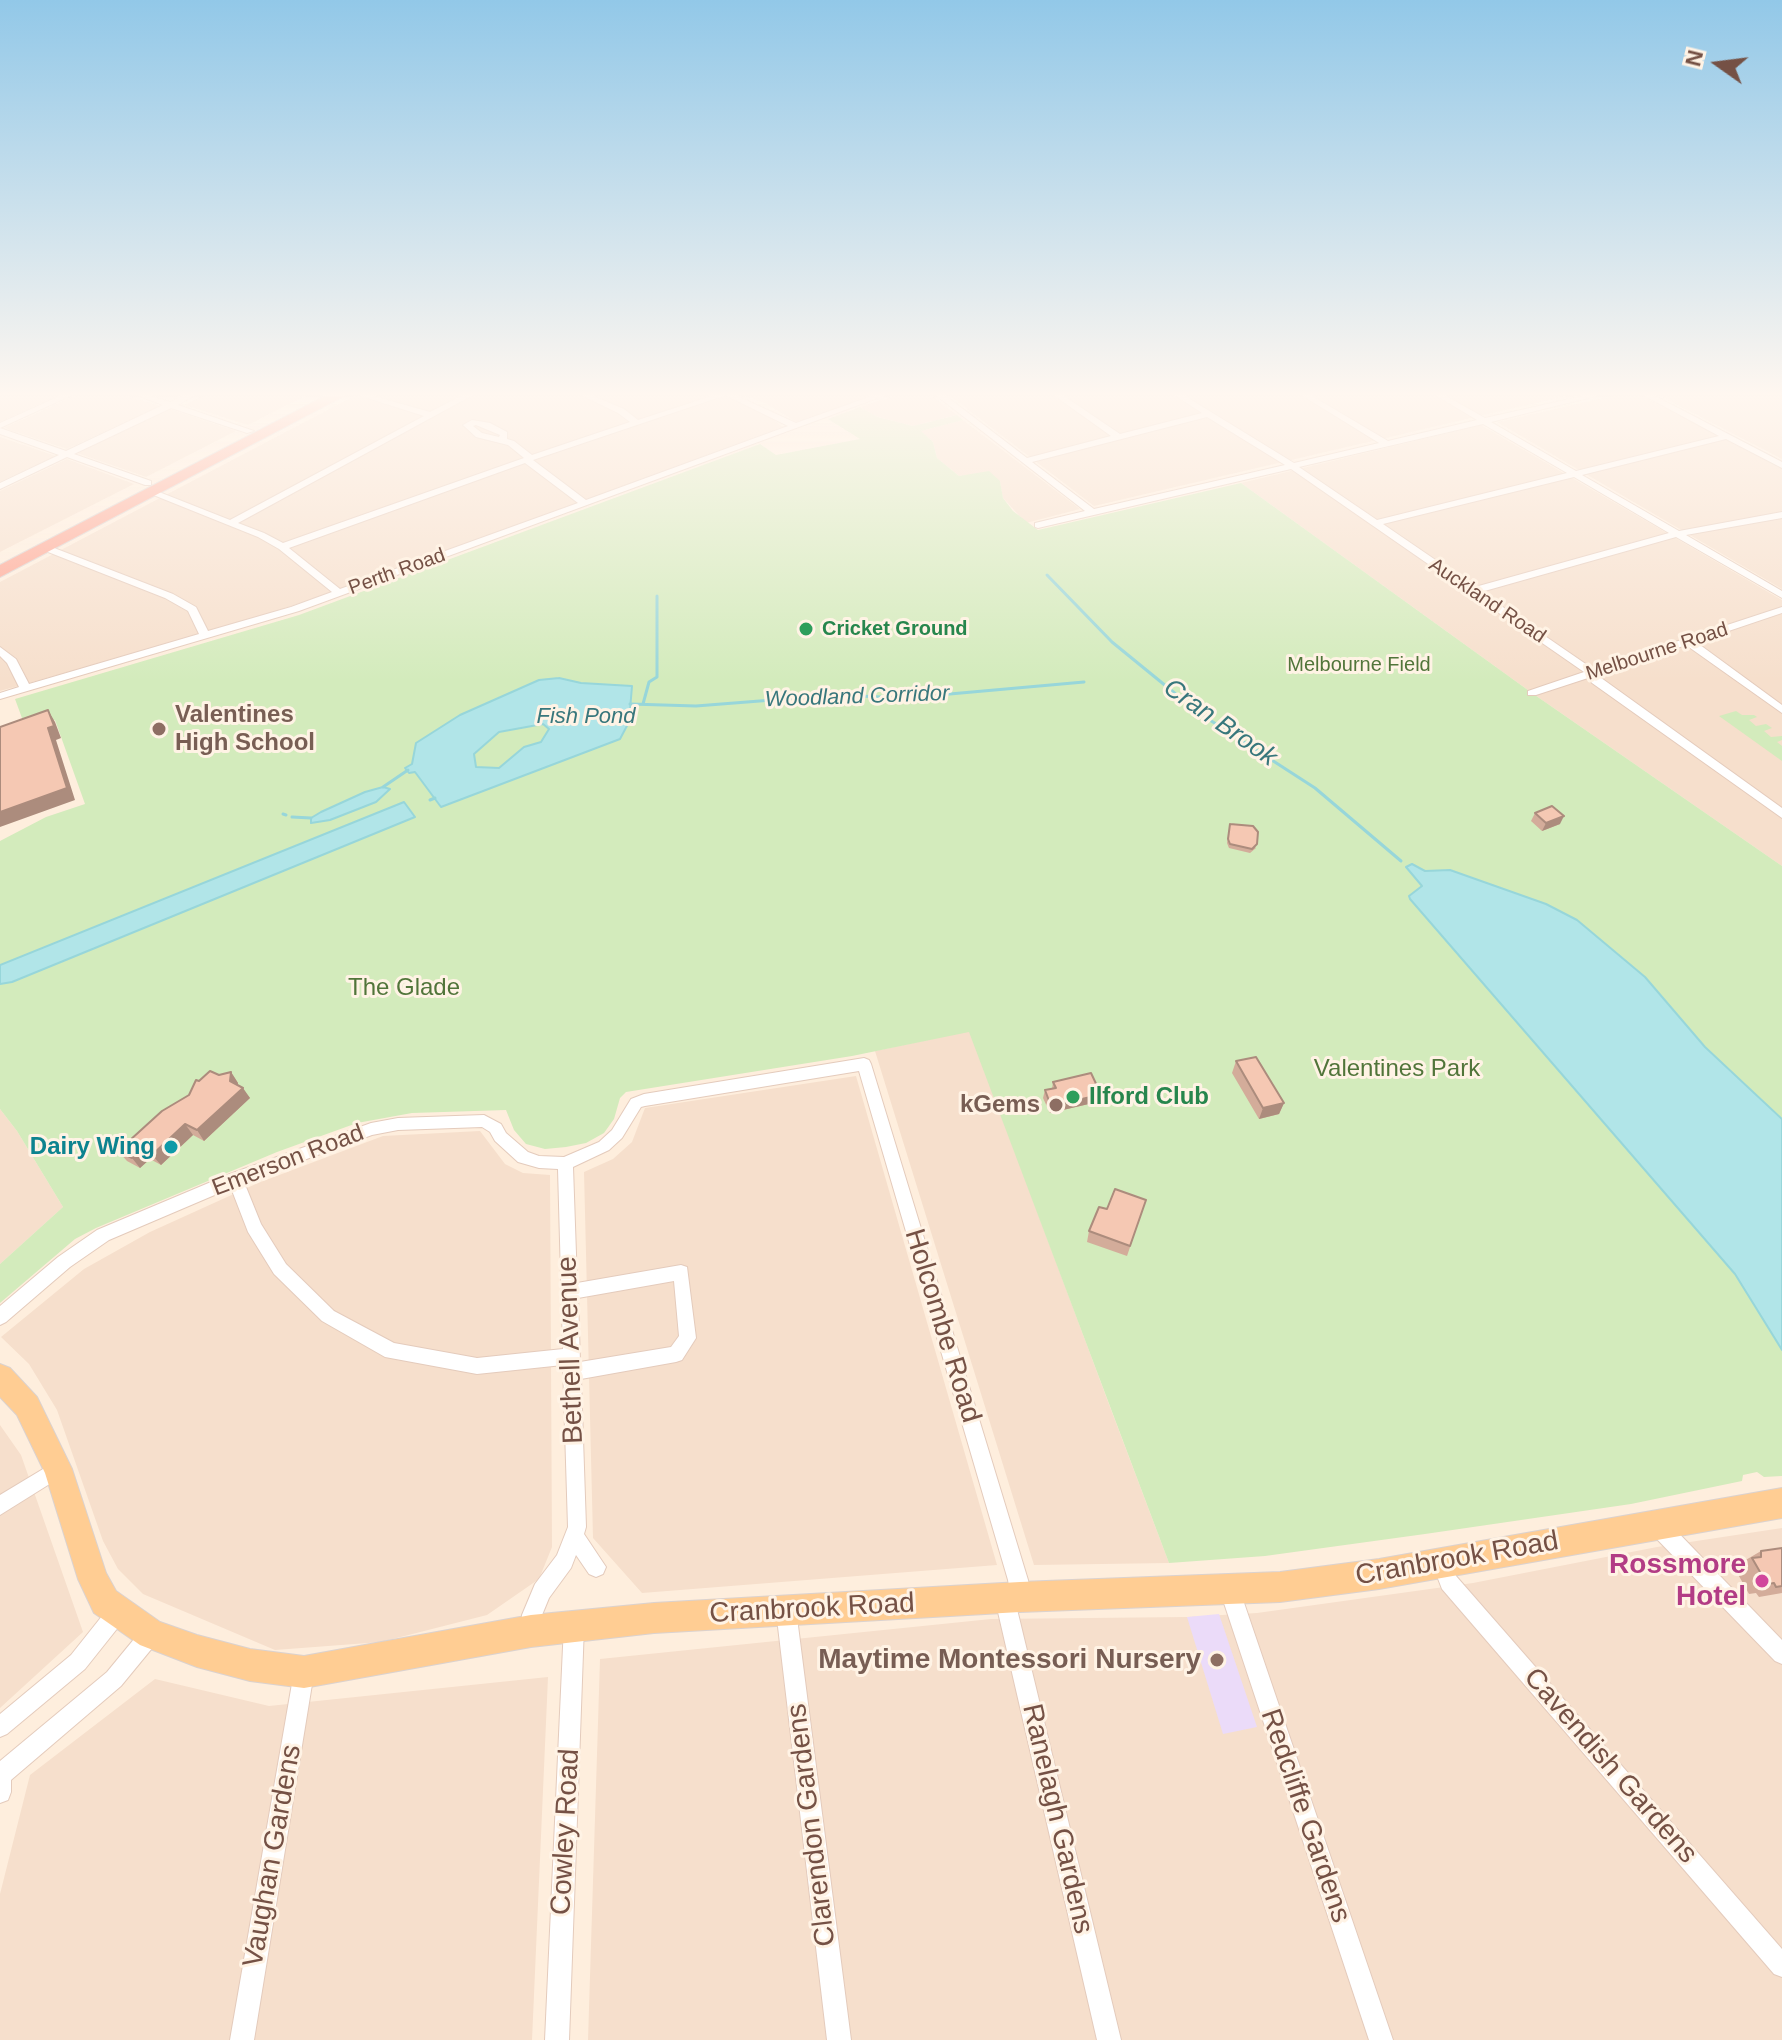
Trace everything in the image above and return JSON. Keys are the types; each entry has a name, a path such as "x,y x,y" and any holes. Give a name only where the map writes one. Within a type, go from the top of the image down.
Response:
{"highway":[{"path":"0,560 142,491"},
{"path":"0,572 144,491"}],"main road":[{"name":"Cranbrook Road","path":"0,1377 27,1406 58,1469 93,1579 105,1602 151,1634 197,1651 250,1665 304,1672 574,1625 1012,1598 1230,1591 1334,1580 1782,1503"}],"street":[{"path":"157,491 233,522 282,547 339,593"},
{"path":"233,522 290,491"},
{"path":"282,547 438,491"},
{"path":"569,491 584,503"},
{"name":"Perth Road","path":"0,696 339,593 616,491"},
{"path":"1065,491 1092,512"},
{"path":"1038,525 1180,491"},
{"name":"Auckland Road","path":"1328,491 1593,674 1596,681 1782,814"},
{"path":"1374,524 1511,491"},
{"path":"1605,491 1782,595"},
{"path":"1472,591 1676,534 1782,515"},
{"path":"46,548 169,596 192,609 205,636"},
{"name":"Melbourne Road","path":"1532,693 1782,610"},
{"path":"1690,643 1782,710"},
{"path":"0,650 12,661 26,689"},
{"name":"Holcombe Road","path":"565,1163 604,1146 617,1134 630,1110 644,1100 864,1064 1018,1580 1012,1598"},
{"name":"Emerson Road","path":"0,1317 64,1262 103,1235 235,1179 371,1129 413,1123 484,1121 496,1128 511,1148 523,1157 539,1162 565,1163"},
{"name":"Bethell Avenue","path":"531,1631 532,1615 542,1591 564,1561 575,1537 565,1163"},
{"path":"235,1179 254,1227 280,1269 328,1316 391,1351 477,1366 572,1364 676,1354 688,1338 681,1272 569,1292"},
{"path":"0,1506 58,1469"},
{"path":"1657,1525 1782,1654"},
{"path":"575,1537 596,1567"},
{"name":"Cavendish Gardens","path":"1442,1563 1449,1582 1782,1966"},
{"name":"Redcliffe Gardens","path":"1230,1591 1381,2040"},
{"name":"Ranelagh Gardens","path":"1012,1598 1109,2040"},
{"name":"Clarendon Gardens","path":"786,1610 839,2040"},
{"path":"0,1727 78,1662 117,1613"},
{"name":"Cowley Road","path":"557,2040 574,1625"},
{"path":"0,1778 114,1679 151,1634"},
{"name":"Vaughan Gardens","path":"242,2040 304,1672"}],"shaded area":[{"path":"0,491 120,491 0,552"},
{"path":"173,491 609,491 346,588 212,632 0,691 0,582"},
{"path":"1002,491 1057,491 1080,509 1026,523 1003,498"},
{"path":"1075,491 1158,491 1094,506"},
{"path":"1252,491 1595,491 1782,600 1782,866 1532,693"},
{"path":"1615,491 1782,491 1782,589"},
{"path":"970,1031 1169,1563 1034,1565 875,1051"},
{"path":"856,1076 997,1565 642,1593 593,1538 584,1172 613,1159 632,1142 645,1108"},
{"path":"0,1109 17,1131 63,1207 0,1264"},
{"path":"480,1131 505,1164 523,1173 550,1175 552,1547 539,1579 487,1615 381,1642 275,1650 143,1594 118,1569 103,1541 57,1410 29,1364 1,1337 84,1269 150,1232 258,1183 383,1136"},
{"path":"0,1425 21,1455 83,1632 0,1708"},
{"path":"1782,1528 1782,2040 588,2040 600,1659 991,1619 1187,1617 1257,1613 1473,1583 1657,1547"},
{"name":"Maytime Montessori Nursery","path":"1219,1614 1257,1727 1223,1734 1187,1617"},
{"path":"548,1677 532,2040 0,2040 0,1894 30,1775 155,1679 269,1706"}],"green space":[{"name":"Valentines Park","path":"633,491 1002,491 1013,511 1038,530 1206,491 1252,491 1532,693 1782,866 1782,1476 1764,1477 1757,1472 1743,1475 1742,1481 1631,1504 1265,1556 1169,1563 969,1032 852,1056 626,1092 620,1098 614,1119 604,1133 586,1143 566,1147 545,1149 526,1144 514,1130 506,1110 412,1113 357,1123 277,1152 96,1228 75,1239 0,1303 0,1264 63,1207 17,1131 0,1109 0,841 46,817 85,804 55,720 26,729 15,699 299,615"},
{"path":"1736,711 1757,717 1749,720 1756,726 1766,724 1772,728 1764,731 1771,737 1782,736 1782,740 1777,742 1782,746 1782,761 1719,716"}],"water":[{"name":"Fish Pond","path":"559,678 581,683 632,686 629,722 620,739 441,807 415,772 409,773 405,768 412,764 416,743 460,715 539,680","holes":["543,724 549,729 541,742 524,747 499,768 476,767 474,754 499,732"]},
{"path":"383,787 390,789 376,802 330,820 311,823 311,818 321,812"},
{"path":"404,802 415,817 12,982 0,984 0,965"},
{"path":"1412,864 1425,871 1450,870 1546,904 1577,920 1645,977 1705,1047 1782,1119 1782,1350 1735,1274 1410,899 1409,896 1422,886 1406,867"}],"building":[{"path":"48,710 54,726 48,728 67,788 0,812 0,727"},
{"path":"1552,806 1564,816 1546,823 1535,813"},
{"path":"1230,824 1253,826 1258,832 1257,844 1252,849 1230,844"},
{"path":"1256,1057 1284,1103 1263,1108 1236,1061"},
{"path":"210,1071 219,1075 231,1072 230,1081 243,1088 197,1130 185,1124 152,1155 141,1149 132,1158 118,1151 162,1111 189,1095 196,1080 199,1081"},
{"name":"Ilford Club","path":"1091,1073 1099,1090 1092,1092 1095,1096 1051,1106 1045,1090 1056,1088 1053,1082"},
{"path":"1115,1189 1146,1200 1130,1246 1089,1231 1099,1207 1107,1209"},
{"path":"1782,1548 1782,1586 1776,1587 1774,1583 1767,1584 1752,1558 1761,1557 1761,1551"}],"waterway":[{"name":"Cran Brook","path":"1047,575 1112,642 1199,713 1315,788 1401,861"},
{"path":"643,704 649,682 657,677 657,596"},
{"name":"Woodland Corridor","path":"630,704 696,706 836,695 905,698 1084,682"},
{"path":"383,787 408,770"},
{"path":"430,800 435,798"},
{"path":"292,817 311,818"}],"place":[{"name":"Cricket Ground","path":"806,629"},
{"name":"Valentines High School","path":"159,729"},
{"name":"Ilford Club","path":"1073,1097"},
{"name":"kGems","path":"1056,1105"},
{"name":"Dairy Wing","path":"171,1147"},
{"name":"Rossmore Hotel","path":"1762,1581"},
{"name":"Maytime Montessori Nursery","path":"1217,1660"}],"park label":[{"name":"Melbourne Field","path":"1359,665"},
{"name":"The Glade","path":"404,988"}]}
